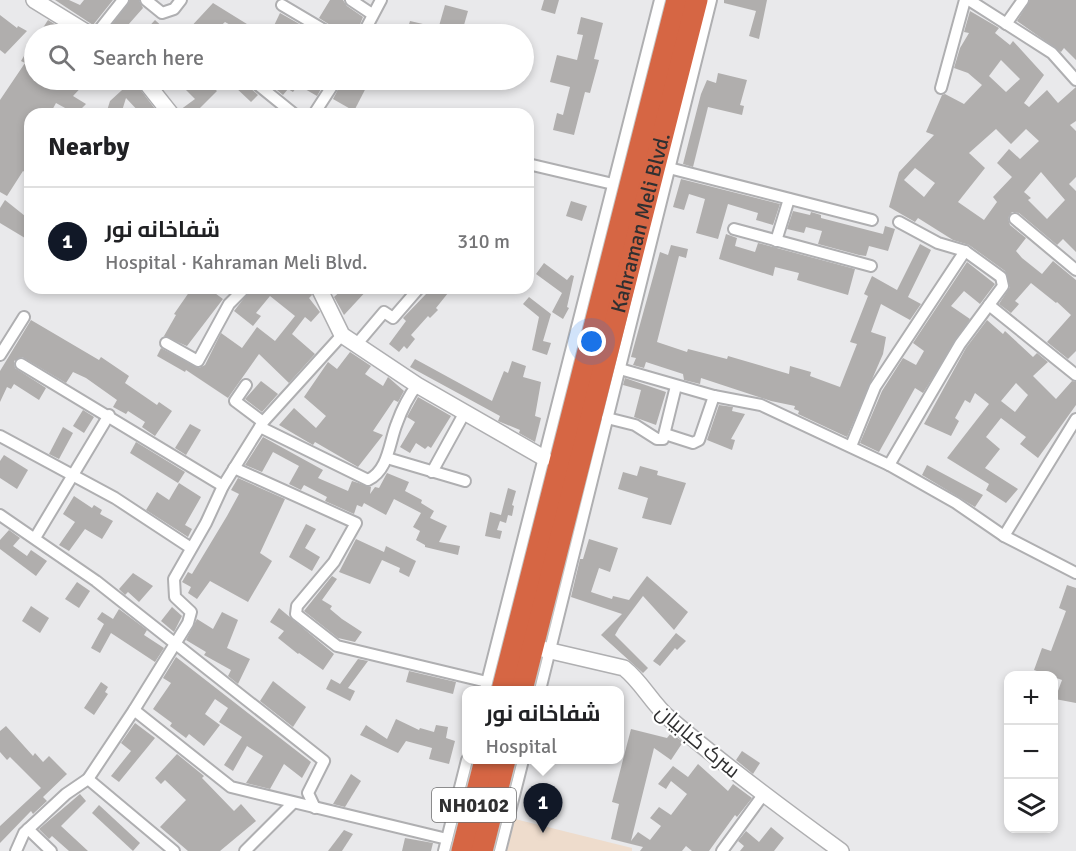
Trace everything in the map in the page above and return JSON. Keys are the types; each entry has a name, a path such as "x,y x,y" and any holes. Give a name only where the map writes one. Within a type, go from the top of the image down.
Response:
{"highway":[{"name":"Kahraman Meli Blvd.","path":"523,686 677,0"},
{"name":"Kahraman Meli Blvd.","path":"493,686 532,647 697,0"},
{"name":"NH0102","path":"455,845 483,764"},
{"name":"NH0102","path":"482,851 504,764"}],"street":[{"path":"104,24 123,0"},
{"path":"146,0 162,13 174,9 180,0"},
{"path":"351,0 372,14"},
{"path":"368,24 381,0"},
{"path":"491,686 544,458 660,0"},
{"path":"539,686 532,647 607,418 711,0"},
{"path":"941,88 967,0 1052,53 1076,80"},
{"path":"1006,24 1023,0"},
{"path":"43,3 75,24"},
{"path":"282,5 315,24"},
{"path":"152,90 166,108"},
{"path":"264,90 287,108"},
{"path":"318,108 330,90"},
{"path":"534,165 613,183"},
{"path":"669,168 872,220"},
{"path":"776,241 789,198"},
{"path":"1015,219 1076,270"},
{"path":"889,465 960,344 1003,286 1003,281 965,251 938,243 899,222"},
{"path":"734,229 871,267"},
{"path":"851,446 875,387 965,251"},
{"path":"166,343 198,361 229,304 239,294"},
{"path":"322,294 342,335 417,385 544,458"},
{"path":"356,345 384,312 393,318 414,294"},
{"path":"989,305 1076,375"},
{"path":"0,355 24,317"},
{"path":"16,851 28,829 66,794 88,779 135,710 188,623 191,612 175,597 174,579 223,486 261,424 342,335"},
{"path":"21,364 109,415 223,486"},
{"path":"620,369 714,396 761,405 889,465 956,503 1004,536 1076,573"},
{"path":"246,385 235,401 261,424 368,480 374,477 387,458 396,426 417,385"},
{"path":"607,418 635,425 660,440 665,434 676,386"},
{"path":"665,434 693,442 699,440 714,396"},
{"path":"432,472 465,412"},
{"path":"35,538 109,415"},
{"path":"1004,536 1076,419"},
{"path":"0,436 115,498 191,548"},
{"path":"387,458 465,482"},
{"path":"234,468 356,523 334,562 297,606 296,614 337,646 484,686"},
{"path":"0,515 96,581 324,761 308,793 315,808"},
{"name":"سرک کبابیان","path":"532,647 624,668 633,676 653,705 764,795 842,851"},
{"path":"135,710 231,787 455,845"},
{"path":"455,845 466,764"},
{"path":"500,851 522,764"},
{"path":"88,779 168,849"},
{"path":"722,851 764,795"},
{"path":"245,851 293,803"},
{"path":"28,829 51,851"},
{"path":"444,851 455,845"}],"shaded area":[{"path":"515,819 632,848 632,851 507,851"}],"building":[{"path":"55,0 69,0 80,5 84,0 113,0 91,24"},
{"path":"130,0 139,0 143,8 129,24 112,24"},
{"path":"330,0 343,0 347,6 363,17 360,24 329,24 319,18"},
{"path":"544,0 559,0 555,14 541,10"},
{"path":"724,0 767,0 759,39 749,36 756,11 724,3"},
{"path":"1030,0 1076,0 1076,60 1064,48 1061,52 1017,21"},
{"path":"213,3 247,24 225,22 223,24 194,24"},
{"path":"445,5 468,11 464,24 440,24"},
{"path":"970,11 999,28 995,33 1010,45 1013,41 1044,75 1024,103 1029,107 1047,90 1058,103 1076,87 1076,121 1070,125 1076,131 1076,177 1069,184 1076,191 1076,252 1063,239 1057,245 1019,213 1012,212 1008,218 1010,225 1026,238 1016,251 1022,258 1042,274 1053,261 1076,280 1076,351 1068,359 1047,342 1071,315 1057,302 1031,283 1015,301 1019,304 1011,313 999,304 1010,287 1005,271 969,245 953,240 918,218 915,222 889,207 899,172 934,135 926,132 942,95 945,94 964,104 982,85 968,73 954,68 960,48 969,33 964,32","holes":["1001,60 1020,79 1006,92 989,76","996,129 1011,144 1026,129 1039,141 1020,159 1009,149 997,163 1012,177 993,197 997,202 984,220 958,202 985,168 969,153","915,168 935,183 924,197 904,180","1041,172 1065,200 1047,219 1028,200 1031,198 1024,192"]},
{"path":"280,13 299,24 275,24"},
{"path":"0,15 17,28 18,26 24,29 24,34 5,54 0,50"},
{"path":"581,17 603,23 594,59 599,60 590,93 585,92 574,135 553,130 557,113 563,115 570,87 550,82 557,55 577,60 583,35 577,34"},
{"path":"24,64 24,90 79,90 73,96 86,104 82,108 65,108 56,103 53,108 24,108 24,172 7,196 0,192 0,100"},
{"path":"718,73 747,80 740,105 744,106 742,115 708,107 693,167 683,164 701,94 707,80 716,83"},
{"path":"122,90 141,90 154,108 135,108 126,98 123,108 108,108 110,101"},
{"path":"186,90 217,91 200,108 183,108 195,99"},
{"path":"238,90 252,90 258,95 251,102"},
{"path":"277,90 287,90 283,95"},
{"path":"307,90 320,90 317,96"},
{"path":"338,90 365,90 356,108 349,108 333,99"},
{"path":"681,179 780,204 773,225 756,220 758,213 728,204 718,239 696,233 705,199 689,194 684,210 673,207"},
{"path":"5,200 24,215 24,237 0,223 0,208"},
{"path":"571,201 587,206 582,221 566,216"},
{"path":"793,211 810,215 811,212 821,215 821,218 883,234 885,226 895,229 888,251 869,246 866,256 859,255 818,244 822,231 806,227 804,233 787,229"},
{"path":"726,234 737,238 735,246 755,252 758,243 855,269 848,295 797,280 799,273 775,267 773,276 719,259"},
{"path":"920,244 931,250 908,297 921,304 910,320 881,304 871,332 886,337 883,354 847,437 798,414 799,411 794,409 795,406 771,401 701,378 700,384 684,380 683,374 646,362 644,368 633,365 636,358 631,357 660,252 668,255 671,245 688,249 686,258 679,256 657,342 687,352 688,349 727,359 728,356 789,374 790,366 811,372 810,376 840,387 857,344 850,342 868,296 864,294 872,276 897,290"},
{"path":"967,262 995,284 980,304 964,291 951,306 970,319 923,393 915,388 879,452 860,443 882,391 903,358 916,365 924,351 913,343"},
{"path":"544,263 567,280 571,275 574,276 567,307 569,308 563,319 552,312 562,293 536,274"},
{"path":"188,294 216,294 223,299 187,346 189,347 164,336 176,315 174,314"},
{"path":"247,294 312,294 309,298 320,312 311,322 305,317 292,334 315,354 289,383 259,354 228,398 186,370 185,372 157,356 161,348 199,368 205,365 221,333 242,348 257,327 275,341 295,316 270,296 256,313 261,316 253,326 234,311"},
{"path":"337,294 363,294 344,315 334,297"},
{"path":"426,294 447,294 436,308 438,310 430,318 428,316 411,335 415,339 407,349 404,346 399,352 389,344 406,321 403,318"},
{"path":"529,297 551,314 543,341 551,343 547,355 532,350 539,317 523,304"},
{"path":"31,320 99,360 101,357 129,376 125,383 157,405 159,402 172,411 155,436 142,427 145,422 128,411 126,414 113,407 117,400 86,378 73,372 66,383 22,357 14,361 15,368 46,388 39,400 14,384 11,389 7,387 0,402 0,371"},
{"path":"987,320 1003,334 1005,331 1033,357 1037,353 1048,362 1033,376 1056,399 1072,381 1076,382 1076,405 1038,458 1020,444 1026,437 1001,418 986,437 1000,449 985,468 1018,489 1006,503 986,490 989,484 947,458 989,404 975,393 970,403 965,400 955,418 959,421 951,436 924,424 966,348","holes":["1016,383 1028,395 1015,412 1001,401"]},
{"path":"350,352 371,366 365,374 383,386 388,377 404,391 398,402 394,400 373,431 383,435 358,467 315,442 313,445 279,425 294,408 316,428 326,416 304,397 328,362 337,369"},
{"path":"415,359 492,401 504,371 508,373 512,361 526,366 523,377 541,382 535,416 541,418 535,442 519,433 520,430 498,421 500,416 410,367"},
{"path":"625,378 666,392 656,425 634,417 641,390 623,385"},
{"path":"261,381 278,394 262,412 245,399"},
{"path":"418,397 451,416 431,448 428,446 425,449 416,443 410,453 400,447 415,422 407,417"},
{"path":"719,405 733,407 732,411 745,414 731,439 735,440 732,450 707,440"},
{"path":"83,410 94,417 84,433 73,426"},
{"path":"190,424 201,430 186,455 175,448"},
{"path":"63,427 73,433 59,459 49,454"},
{"path":"263,437 323,470 318,478 348,491 352,481 371,487 370,494 375,487 379,488 387,473 409,482 405,491 422,500 421,503 434,511 430,518 447,526 439,542 460,546 458,555 425,547 416,540 420,531 413,527 421,513 394,499 386,515 364,503 362,507 357,505 354,514 325,501 327,497 304,485 301,490 289,484 299,466 273,452 262,472 245,465"},
{"path":"136,442 185,472 178,483 130,453"},
{"path":"4,455 28,470 17,489 0,478 0,461"},
{"path":"927,465 983,495 975,507 922,475"},
{"path":"640,466 658,471 657,475 686,483 671,525 642,518 648,498 618,489 623,472 637,476"},
{"path":"238,478 285,499 260,553 272,561 248,602 210,581 197,599 188,593 191,587 182,582 188,572 192,574 239,494 231,490"},
{"path":"179,483 201,497 185,525 192,529 188,537 146,510 157,492 169,500"},
{"path":"508,488 516,491 512,516 508,515 506,523 500,521 497,530 502,531 500,539 485,536 490,512 501,515"},
{"path":"74,496 92,508 94,505 102,510 100,514 113,521 102,539 85,529 69,551 59,545 75,522 63,514"},
{"path":"306,524 316,529 305,548 320,557 312,571 289,557"},
{"path":"9,530 20,538 13,546 27,556 31,550 47,561 36,576 0,549 0,540"},
{"path":"356,539 384,552 386,546 416,561 409,577 399,572 400,568 382,560 370,584 339,572"},
{"path":"589,539 618,548 610,572 599,568 591,592 612,599 613,596 629,600 647,576 688,612 674,630 643,596 619,628 615,635 648,668 643,673 601,635 622,614 571,597 580,559 583,559"},
{"path":"133,573 153,586 139,602 128,592 125,595 119,589"},
{"path":"332,576 337,579 322,600 332,606 330,609 342,619 362,632 355,642 338,638 304,611"},
{"path":"77,582 90,591 79,608 65,599"},
{"path":"1067,585 1076,588 1076,703 1058,700 1062,680 1058,679 1058,671 1034,670 1042,648 1051,651 1066,611 1059,608"},
{"path":"31,606 49,618 40,633 22,621"},
{"path":"172,607 182,616 174,632 161,621"},
{"path":"279,608 334,654 323,670 278,638 284,631 270,622"},
{"path":"119,609 147,630 144,635 164,648 155,662 111,633 100,653 91,648 104,624 97,619 102,612 113,619"},
{"path":"222,612 238,620 227,648 250,659 238,684 228,676 231,670 204,655 206,652 186,640 197,619 213,629"},
{"path":"676,633 686,641 677,650 675,648 660,666 653,661"},
{"path":"176,657 311,762 302,778 284,764 270,789 246,783 263,756 247,746 233,771 224,765 242,737 219,722 228,708 215,699 205,714 220,725 204,746 189,734 186,738 170,726 172,723 153,709 171,683 163,678"},
{"path":"358,659 368,661 348,688 355,691 350,701 326,689 331,679 340,684"},
{"path":"409,671 456,682 453,694 406,682"},
{"path":"273,681 306,707 293,727 260,701"},
{"path":"101,682 108,687 105,692 108,694 94,715 84,708"},
{"path":"396,719 419,730 420,728 434,732 436,725 448,727 446,738 455,741 449,764 429,759 432,748 406,741 398,753 360,735 366,725 387,739"},
{"path":"135,723 155,738 119,782 111,776 131,751 121,743"},
{"path":"6,726 33,756 35,753 43,762 49,756 67,774 43,797 47,801 33,814 31,811 0,843 0,826 41,788 10,757 7,760 0,752 0,731"},
{"path":"631,729 667,738 671,733 683,742 671,760 654,748 631,841 638,832 650,840 661,826 650,818 659,807 671,815 687,794 671,781 666,789 658,784 673,766 688,777 698,764 728,791 733,784 752,798 737,817 735,815 709,851 692,851 686,846 682,851 640,851 643,847 611,839 619,804 612,802 622,764 624,764"},
{"path":"742,751 760,763 753,774 736,760"},
{"path":"177,754 204,776 202,778 234,811 241,804 256,821 220,851 188,851 160,827 186,800 165,780 161,784 155,778"},
{"path":"351,774 361,781 345,807 333,804"},
{"path":"80,794 86,801 61,826 88,851 69,851 52,836 49,839 39,829"},
{"path":"99,805 140,843 133,851 92,813"},
{"path":"771,827 784,838 774,851 740,851 744,846 738,841 746,831 759,842"},
{"path":"344,830 353,834 342,851 328,851"},
{"path":"405,838 433,843 431,851 402,851"}],"place":[{"name":"شفاخانه نور","path":"543,833"}]}
